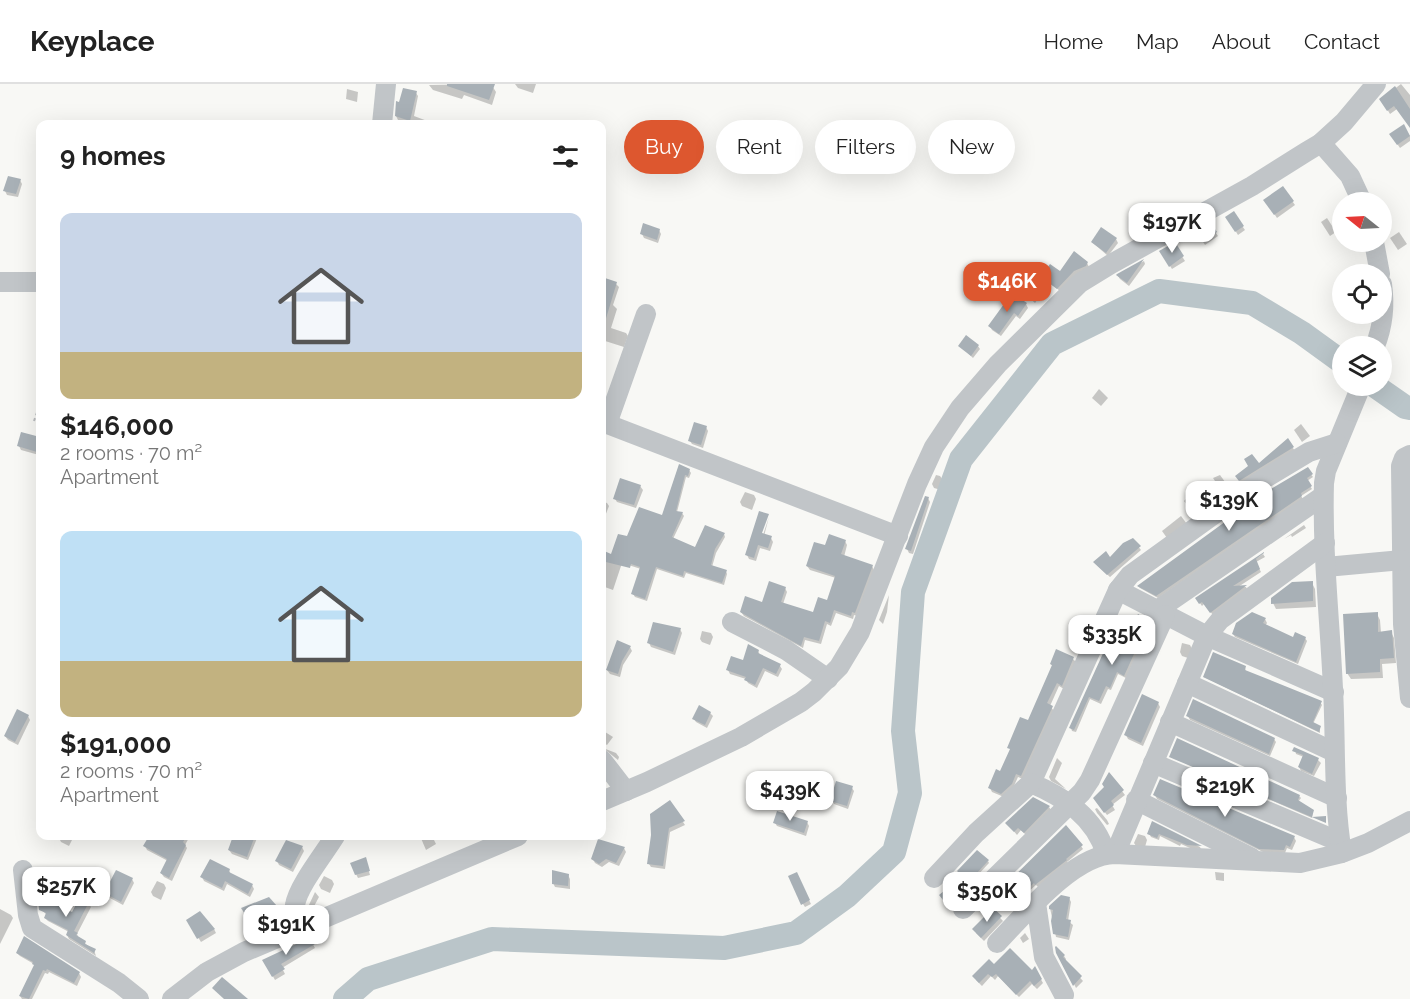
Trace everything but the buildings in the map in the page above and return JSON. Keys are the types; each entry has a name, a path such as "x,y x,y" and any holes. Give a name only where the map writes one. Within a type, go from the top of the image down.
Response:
{"street":[{"path":"382,120 386,84"},
{"path":"606,799 669,772 759,727 801,702 828,679 839,667 860,632 925,465 946,428 998,364 1072,290 1095,273 1252,186 1321,143 1344,122 1376,84"},
{"path":"1321,143 1350,176 1357,192"},
{"path":"0,282 36,282"},
{"path":"606,418 646,314"},
{"path":"1341,848 1323,496 1326,471 1357,396"},
{"path":"606,424 898,536"},
{"path":"934,878 976,833 1031,783 1118,590 1130,575 1259,482 1309,452 1337,443"},
{"path":"1410,455 1404,458 1401,466 1402,560 1410,698"},
{"path":"963,909 1070,805 1090,780 1160,613 1323,496"},
{"path":"1110,854 1153,763 1207,636 1220,620 1325,543"},
{"path":"1326,567 1402,560"},
{"path":"1118,590 1207,636 1334,692"},
{"path":"732,622 786,650 828,679"},
{"path":"1187,683 1335,752"},
{"path":"1170,722 1337,798"},
{"path":"1153,763 1341,848"},
{"path":"606,765 626,791"},
{"path":"1031,783 1056,795 1070,805 1092,825 1110,854"},
{"path":"1136,800 1260,862"},
{"path":"997,943 1036,903 1077,867 1089,860 1110,854 1300,863 1341,848 1368,843 1410,821"},
{"path":"300,928 294,912 296,901 307,878 332,840"},
{"path":"172,999 190,983 224,962 509,840"},
{"path":"23,870 28,915 32,928 119,983 139,999"},
{"path":"1036,903 1044,957 1064,995"}],"path":[{"path":"34,421 36,415"}],"waterway":[{"path":"345,999 368,979 492,939 724,948 796,933 847,896 894,852 910,793 903,731 913,592 961,459 1052,344 1159,291 1252,303 1302,333 1332,355"},
{"path":"1389,396 1410,408"}]}
